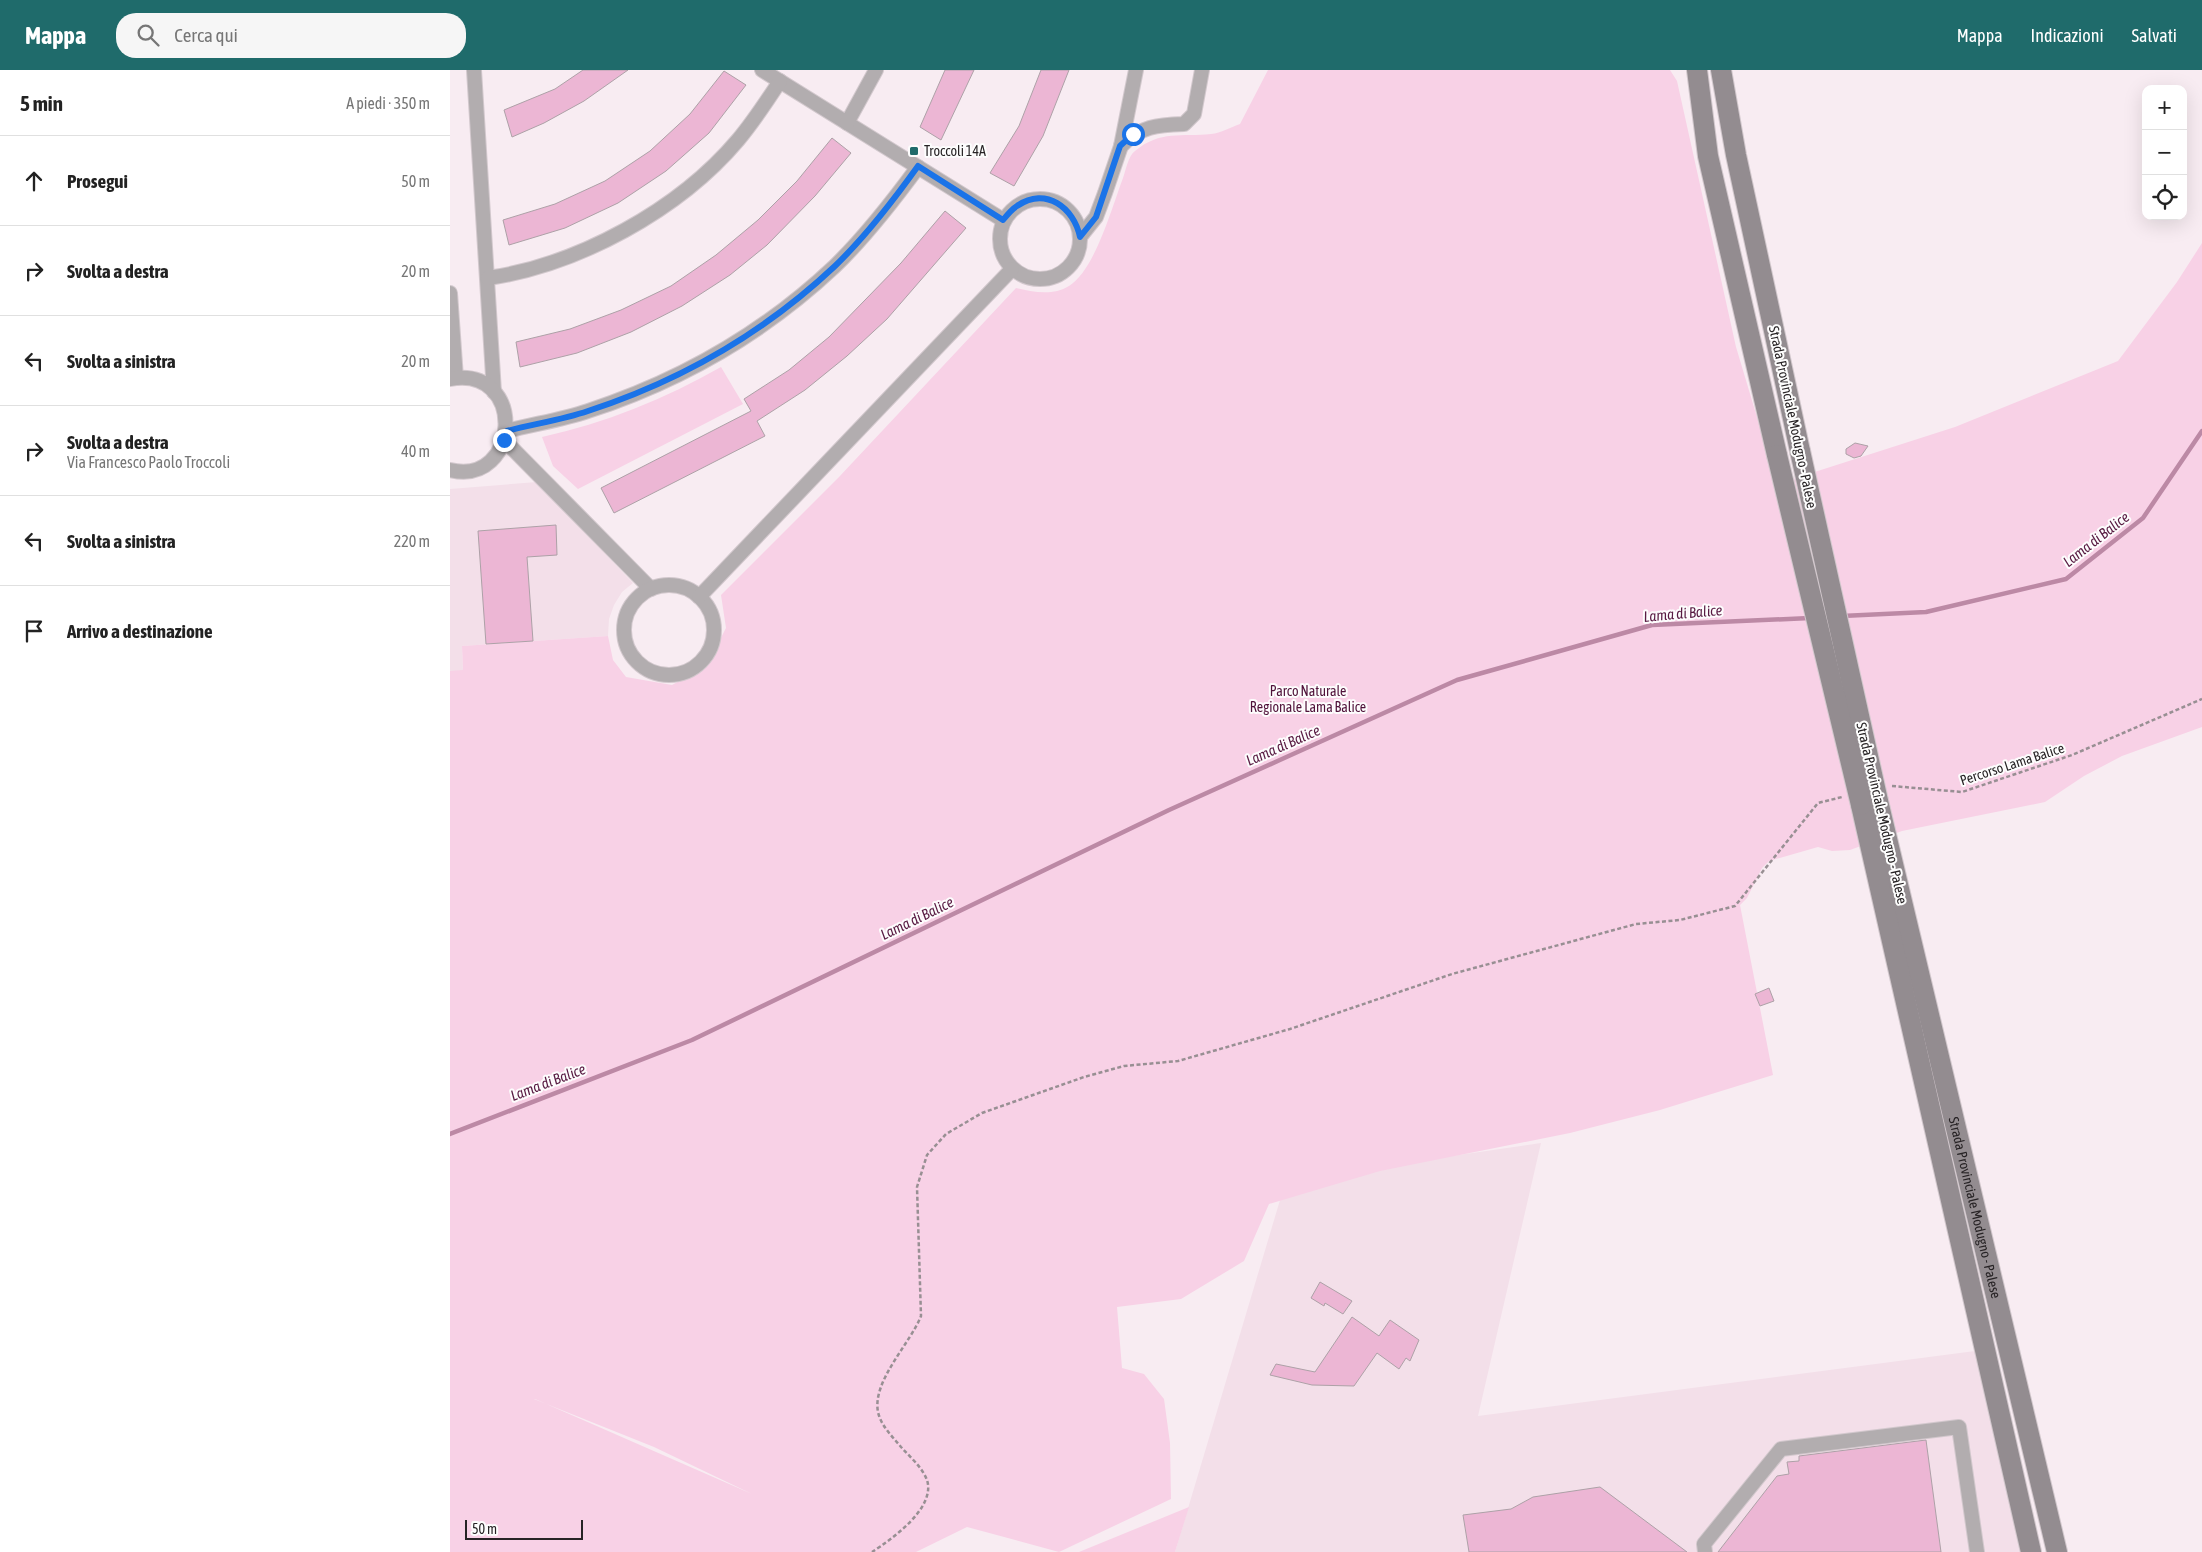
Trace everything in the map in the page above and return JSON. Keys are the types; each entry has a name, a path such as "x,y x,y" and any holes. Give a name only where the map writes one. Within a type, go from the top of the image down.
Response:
{"main road":[{"name":"Strada Provinciale Modugno - Palese","path":"1697,70 1708,156 1777,455 1868,797 2057,1552"},
{"name":"Strada Provinciale Modugno - Palese","path":"1720,70 1736,155 1800,450 1868,797 2031,1552"}],"street":[{"path":"450,470 463,471 480,467 495,456 506,435 506,414 494,392 474,70"},
{"path":"762,70 1003,220"},
{"path":"847,123 876,70"},
{"path":"1080,237 1096,217 1120,146 1136,70"},
{"path":"1120,146 1133,134 1157,124 1184,124 1194,114 1202,70"},
{"path":"488,278 554,263 615,236 672,200 700,178 737,141 761,111 780,81"},
{"path":"506,435 586,412 635,394 672,378 756,329 798,299 836,264 872,226 918,166"},
{"path":"1039,199 1052,201 1063,206 1072,214 1078,226 1080,237 1078,251 1073,263 1057,275 1037,280 1024,277 1012,269 1000,249 999,237 1003,220 1016,206 1027,201 1039,199"},
{"path":"699,597 1012,269"},
{"path":"450,293 453,378 473,379 494,392"},
{"path":"506,435 651,589"},
{"path":"665,585 679,586 692,591 711,613 714,627 713,642 706,656 696,666 682,673 667,675 652,672 640,664 630,652 625,638 625,623 629,609 639,597 651,589 665,585"},
{"path":"1705,1552 1704,1544 1781,1449 1959,1427 1977,1552"}],"path":[{"name":"Percorso Lama Balice","path":"872,1552 887,1542 919,1513 926,1498 927,1481 920,1467 885,1429 878,1412 878,1404 883,1380 916,1330 921,1316 917,1187 927,1155 946,1134 982,1113 1100,1072 1124,1066 1178,1061 1290,1029 1452,974 1636,924 1680,920 1735,906 1818,803 1868,797 1896,785 1962,792 2072,755 2202,699"}],"shaded area":[{"path":"537,482 633,583 622,592 614,605 609,619 608,636 462,646 463,671 450,671 450,489"},
{"path":"1541,1143 1478,1416 1975,1351 2021,1552 1175,1552 1286,1180"}],"green space":[{"name":"Parco Naturale Regionale Lama Balice","path":"1268,70 1670,70 1677,81 1736,347 1777,484 1955,427 2118,361 2177,282 2202,243 2202,727 2122,756 2084,776 2045,802 1902,831 1850,850 1832,851 1818,847 1769,861 1762,868 1747,898 1740,905 1773,1075 1660,1110 1570,1133 1380,1171 1269,1204 1244,1261 1181,1299 1117,1307 1122,1368 1144,1374 1164,1399 1170,1443 1171,1499 1059,1552 967,1527 916,1552 450,1552 450,671 463,670 462,646 608,636 613,660 626,677 672,685 706,667 726,628 721,595 839,477 1016,288 1036,292 1050,292 1069,286 1078,278 1087,266 1102,237 1133,153 1144,144 1162,137 1215,133 1240,124","holes":["546,1404 654,1447 752,1494"]},
{"path":"721,367 743,404 578,489 553,466 542,437 589,425 634,409 700,379"},
{"path":"1189,1507 1175,1552 1079,1552"}],"building":[{"path":"583,70 628,70 584,101 544,123 512,137 504,110 555,89"},
{"path":"945,70 974,70 941,140 920,127"},
{"path":"1041,70 1069,70 1043,136 1014,186 990,173 1019,126"},
{"path":"724,71 746,85 709,133 666,171 618,203 565,228 509,245 503,220 555,204 605,181 650,151 690,114"},
{"path":"832,138 851,153 815,196 767,245 730,275 682,306 631,332 577,353 520,367 516,342 570,329 621,310 671,286 716,255 758,220 797,181"},
{"path":"945,211 966,228 887,319 847,356 805,390 757,421 765,436 614,513 601,488 751,411 744,399 789,370 829,337 901,263"},
{"path":"1855,443 1868,446 1861,456 1854,458 1846,454 1846,449"},
{"path":"556,525 557,555 527,557 533,641 486,644 478,531"},
{"path":"1769,988 1774,1001 1760,1006 1755,994"},
{"path":"1320,1282 1352,1301 1343,1314 1325,1303 1324,1306 1311,1298"},
{"path":"1352,1317 1379,1336 1390,1320 1419,1340 1410,1361 1406,1358 1399,1369 1377,1353 1354,1386 1312,1385 1270,1375 1276,1364 1315,1372"},
{"path":"1926,1440 1941,1552 1718,1552 1777,1476 1789,1474 1787,1462 1799,1461 1799,1456"},
{"path":"1600,1487 1687,1552 1469,1552 1463,1515 1511,1509 1533,1497"}],"waterway":[{"name":"Lama di Balice","path":"1842,616 1926,612 2066,579 2143,518 2202,431"},
{"name":"Lama di Balice","path":"450,1134 692,1040 1169,810 1457,680 1652,625 1810,618"}],"place":[{"name":"Troccoli 14A","path":"914,151"}],"route":[{"path":"504,440 507,431 586,412 672,378 717,354 756,329 798,299 836,264 872,226 918,166 1003,220 1016,206 1027,201 1039,199 1052,201 1063,206 1072,214 1078,226 1080,237 1096,217 1120,146 1133,134"}]}
